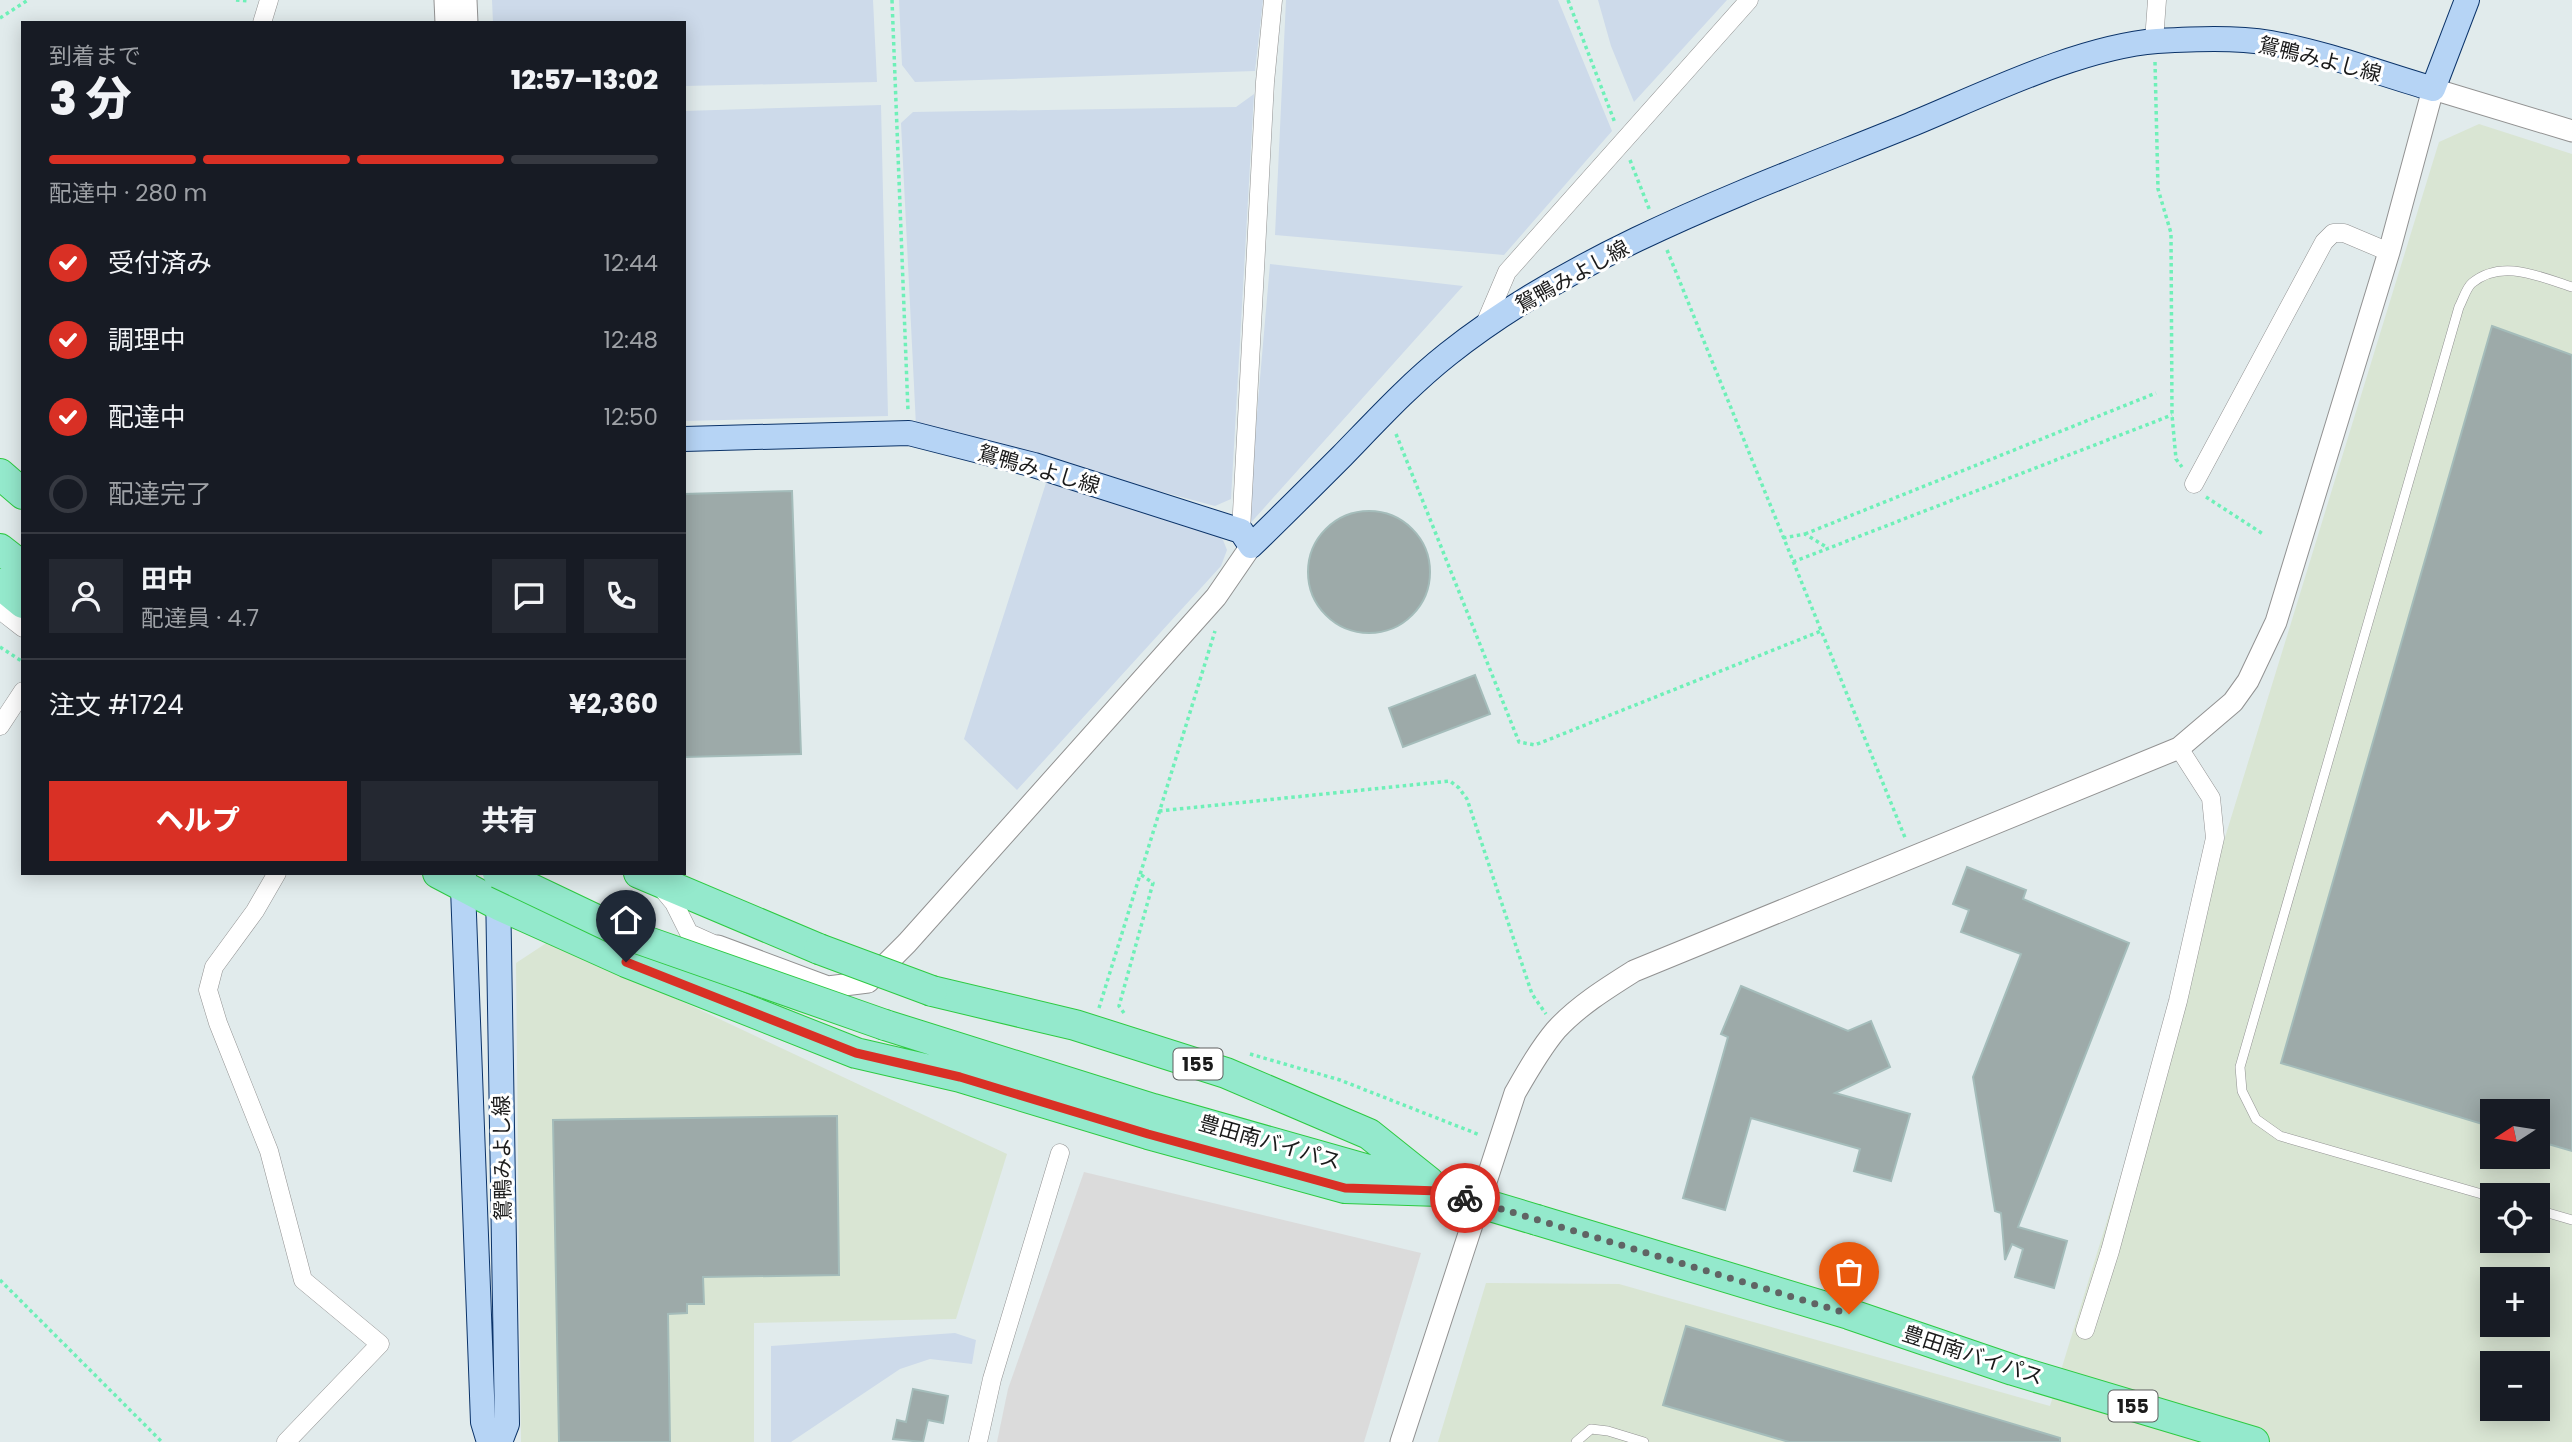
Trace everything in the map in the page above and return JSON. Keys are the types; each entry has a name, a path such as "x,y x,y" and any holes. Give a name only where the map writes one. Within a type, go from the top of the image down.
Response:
{"highway":[{"path":"0,474 21,492"},
{"path":"0,549 21,565"},
{"path":"0,584 21,601"},
{"name":"豊田南バイパス","path":"502,875 628,935 885,1025 1153,1109 1440,1191 1849,1314 2013,1370 2254,1442"},
{"name":"155","path":"647,877 819,949 932,991 1075,1025 1226,1073 1369,1134 1440,1191"},
{"name":"155","path":"455,878 499,905 626,962 856,1053 960,1077 1148,1134 1345,1188 1440,1191"}],"main road":[{"path":"2432,89 2467,0"},
{"name":"鴛鴨みよし線","path":"686,439 909,433 1034,465 1246,539 1410,386 1483,328 1600,256 1760,186 2042,71 2110,49 2154,41 2234,39 2268,42 2305,50 2432,89"},
{"name":"鴛鴨みよし線","path":"498,875 507,1424 500,1442"},
{"name":"鴛鴨みよし線","path":"455,878 484,1422 489,1442"}],"street":[{"path":"263,21 269,0"},
{"path":"445,0 446,21"},
{"path":"466,0 467,21"},
{"path":"647,877 674,903 689,933 828,987 868,982 907,943 1216,597 1246,539 1265,82 1273,0"},
{"path":"1483,328 1507,272 1749,0"},
{"path":"2154,41 2157,0"},
{"path":"1401,1442 1515,1093 1535,1059 1557,1030 1592,999 1634,971 2179,748 2233,702 2248,681 2276,622 2389,252 2432,89 2572,131"},
{"path":"2194,484 2324,242 2333,233 2344,233 2389,252"},
{"path":"0,611 21,627"},
{"path":"0,726 21,694"},
{"path":"2085,1330 2110,1251 2178,1001 2215,838 2211,798 2179,748"},
{"path":"276,875 255,911 214,967 208,990 273,1164 303,1280 380,1344 286,1442"},
{"path":"626,962 660,953 718,946"},
{"path":"978,1442 992,1380 1060,1153"}],"lane":[{"path":"2480,1194 2280,1136 2256,1119 2242,1091 2240,1067 2459,307 2471,284 2497,269 2524,272 2572,287"},
{"path":"2550,1214 2572,1220"},
{"path":"1576,1442 1591,1429 1608,1431 1644,1442"}],"path":[{"path":"0,18 28,0"},
{"path":"892,0 909,433"},
{"path":"1568,0 1622,141 1914,858"},
{"path":"2154,41 2158,189 2171,233 2172,415 2176,459 2201,494 2263,534"},
{"path":"1783,538 1805,534 2156,393"},
{"path":"1386,411 1519,742 1535,745 1821,631"},
{"path":"1793,562 2172,415"},
{"path":"1805,534 1828,548"},
{"path":"1096,1017 1221,614 1216,597"},
{"path":"0,647 21,661"},
{"path":"1159,811 1450,780 1460,788 1467,799 1532,994 1557,1030"},
{"path":"1127,1017 1118,1006 1153,883 1140,874"},
{"path":"1247,1053 1340,1080 1499,1142"},
{"path":"0,1280 162,1442"}],"shaded area":[{"path":"492,0 873,0 877,82 686,86 686,21 493,21"},
{"path":"899,0 1263,0 1255,71 915,82 902,65"},
{"path":"1286,0 1558,0 1612,131 1504,255 1275,235"},
{"path":"1598,0 1727,0 1634,102 1611,46"},
{"path":"1254,94 1231,499 1215,506 916,426 901,123 913,112 1236,107"},
{"path":"881,105 888,416 686,421 686,111"},
{"path":"2479,124 2572,154 2572,1442 1438,1442 1486,1283 1619,1284 2050,1406 2439,142"},
{"path":"1270,264 1463,286 1247,527"},
{"path":"1046,483 1213,532 1223,540 1227,550 1221,566 1017,790 964,739"},
{"path":"551,940 1007,1154 956,1319 754,1323 754,1442 521,1442 516,963"},
{"path":"1084,1172 1421,1253 1364,1442 997,1442 1008,1389"},
{"path":"955,1333 976,1340 972,1364 930,1359 900,1369 791,1442 771,1442 771,1346"}],"building":[{"path":"2492,326 2572,355 2572,1151 2550,1145 2550,1099 2480,1099 2480,1123 2281,1063"},
{"path":"792,491 801,754 686,757 686,494"},
{"path":"1369,511 1392,516 1412,529 1425,549 1430,572 1425,595 1412,615 1392,628 1369,633 1346,628 1326,615 1313,595 1308,572 1313,549 1326,529 1346,516"},
{"path":"1475,675 1490,714 1403,747 1389,708"},
{"path":"1967,867 2026,890 2023,899 2129,943 2018,1227 2067,1241 2054,1288 2015,1277 2023,1249 2012,1244 2005,1260 2001,1213 1995,1211 1973,1077 2021,954 1961,932 1969,910 1953,904"},
{"path":"1741,986 1848,1031 1871,1021 1890,1067 1835,1093 1910,1114 1891,1181 1854,1171 1860,1149 1751,1118 1725,1210 1683,1198 1728,1037 1721,1034"},
{"path":"837,1116 839,1275 703,1277 704,1304 687,1304 687,1313 668,1314 670,1442 559,1442 553,1120"},
{"path":"1686,1326 2060,1438 2060,1442 1789,1442 1663,1405"},
{"path":"913,1389 948,1396 943,1423 928,1420 923,1442 893,1439 897,1420 906,1422"}],"way so far":[{"path":"1465,1198 1849,1314"}],"route":[{"path":"626,962 856,1053 960,1077 1148,1134 1345,1188 1440,1191 1465,1198"}]}
